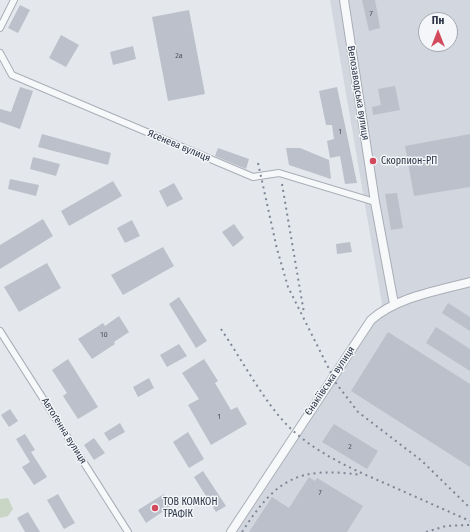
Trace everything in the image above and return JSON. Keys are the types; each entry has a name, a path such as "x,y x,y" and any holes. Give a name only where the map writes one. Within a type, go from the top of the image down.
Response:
{"street":[{"path":"0,28 14,0"},
{"name":"Велозаводська вулиця","path":"344,0 375,202 394,304"},
{"name":"Ясенева вулиця","path":"0,53 12,75 253,177 279,173 375,202"},
{"name":"Єнакіївська вулиця","path":"231,532 371,320 394,304 470,282"},
{"name":"Автоґенна вулиця","path":"0,331 128,532"}],"shaded area":[{"path":"330,0 470,0 470,532 237,532 369,332 382,304"}],"green space":[{"path":"8,498 13,509 8,516 0,518 0,499"}],"building":[{"path":"362,0 375,0 380,28 369,31"},
{"path":"20,5 30,10 18,33 8,28"},
{"path":"189,10 205,94 168,101 152,17"},
{"path":"61,35 79,45 66,67 49,58"},
{"path":"133,46 136,59 113,65 110,52"},
{"path":"395,86 400,110 373,115 372,107 381,105 378,89"},
{"path":"20,87 33,91 20,129 0,122 0,109 11,112"},
{"path":"337,87 357,183 345,184 340,156 330,158 327,141 334,139 332,125 326,125 319,91"},
{"path":"42,134 111,153 108,165 38,147"},
{"path":"470,134 470,187 414,196 405,146"},
{"path":"218,148 249,159 246,169 215,156"},
{"path":"286,148 300,148 329,160 331,179 289,165"},
{"path":"33,157 60,164 56,176 30,169"},
{"path":"10,179 39,185 36,196 8,189"},
{"path":"113,181 122,196 69,226 61,211"},
{"path":"174,183 183,199 167,207 159,191"},
{"path":"397,193 403,228 391,230 385,194"},
{"path":"43,219 53,236 0,269 0,245"},
{"path":"132,220 140,236 125,243 117,228"},
{"path":"234,224 244,238 233,247 222,232"},
{"path":"350,242 352,252 337,254 336,244"},
{"path":"163,247 174,266 123,295 111,275"},
{"path":"47,263 61,288 19,312 4,287"},
{"path":"179,297 207,341 196,348 169,304"},
{"path":"448,303 470,317 470,331 442,313"},
{"path":"119,316 129,332 114,342 115,344 92,359 78,339 103,323 105,326"},
{"path":"436,327 470,349 470,371 426,343"},
{"path":"388,332 470,384 470,467 351,391"},
{"path":"179,344 187,356 167,367 160,355"},
{"path":"68,359 98,407 78,419 63,396 67,393 52,370"},
{"path":"204,359 218,381 215,383 231,410 237,407 247,424 211,445 188,405 199,399 182,373"},
{"path":"149,378 154,388 138,397 133,387"},
{"path":"10,409 18,421 9,427 1,415"},
{"path":"120,423 125,432 109,441 104,433"},
{"path":"334,424 378,451 367,469 322,442"},
{"path":"188,432 204,459 189,468 173,442"},
{"path":"25,434 35,450 31,452 47,477 34,485 22,467 30,462 16,439"},
{"path":"94,438 105,453 94,460 84,445"},
{"path":"203,471 226,506 216,512 194,477"},
{"path":"309,477 315,481 317,478 363,506 347,532 249,532 272,497 289,508"},
{"path":"58,494 75,523 64,529 47,500"},
{"name":"ТОВ КОМКОН ТРАФІК","path":"164,494 171,506 146,523 138,510"},
{"path":"28,512 40,532 25,532 17,518"}],"railway":[{"path":"258,163 277,249 288,287 336,383 358,412 422,461 470,508"},
{"path":"282,184 304,313"},
{"path":"221,329 271,406 289,427 300,437 349,467 470,521"},
{"path":"242,532 266,499 278,488 291,480 305,475 321,473 361,475"},
{"path":"426,532 446,526 470,525"}],"place":[{"name":"Скорпион-РП","path":"373,161"},
{"name":"ТОВ КОМКОН ТРАФІК","path":"155,508"}]}
